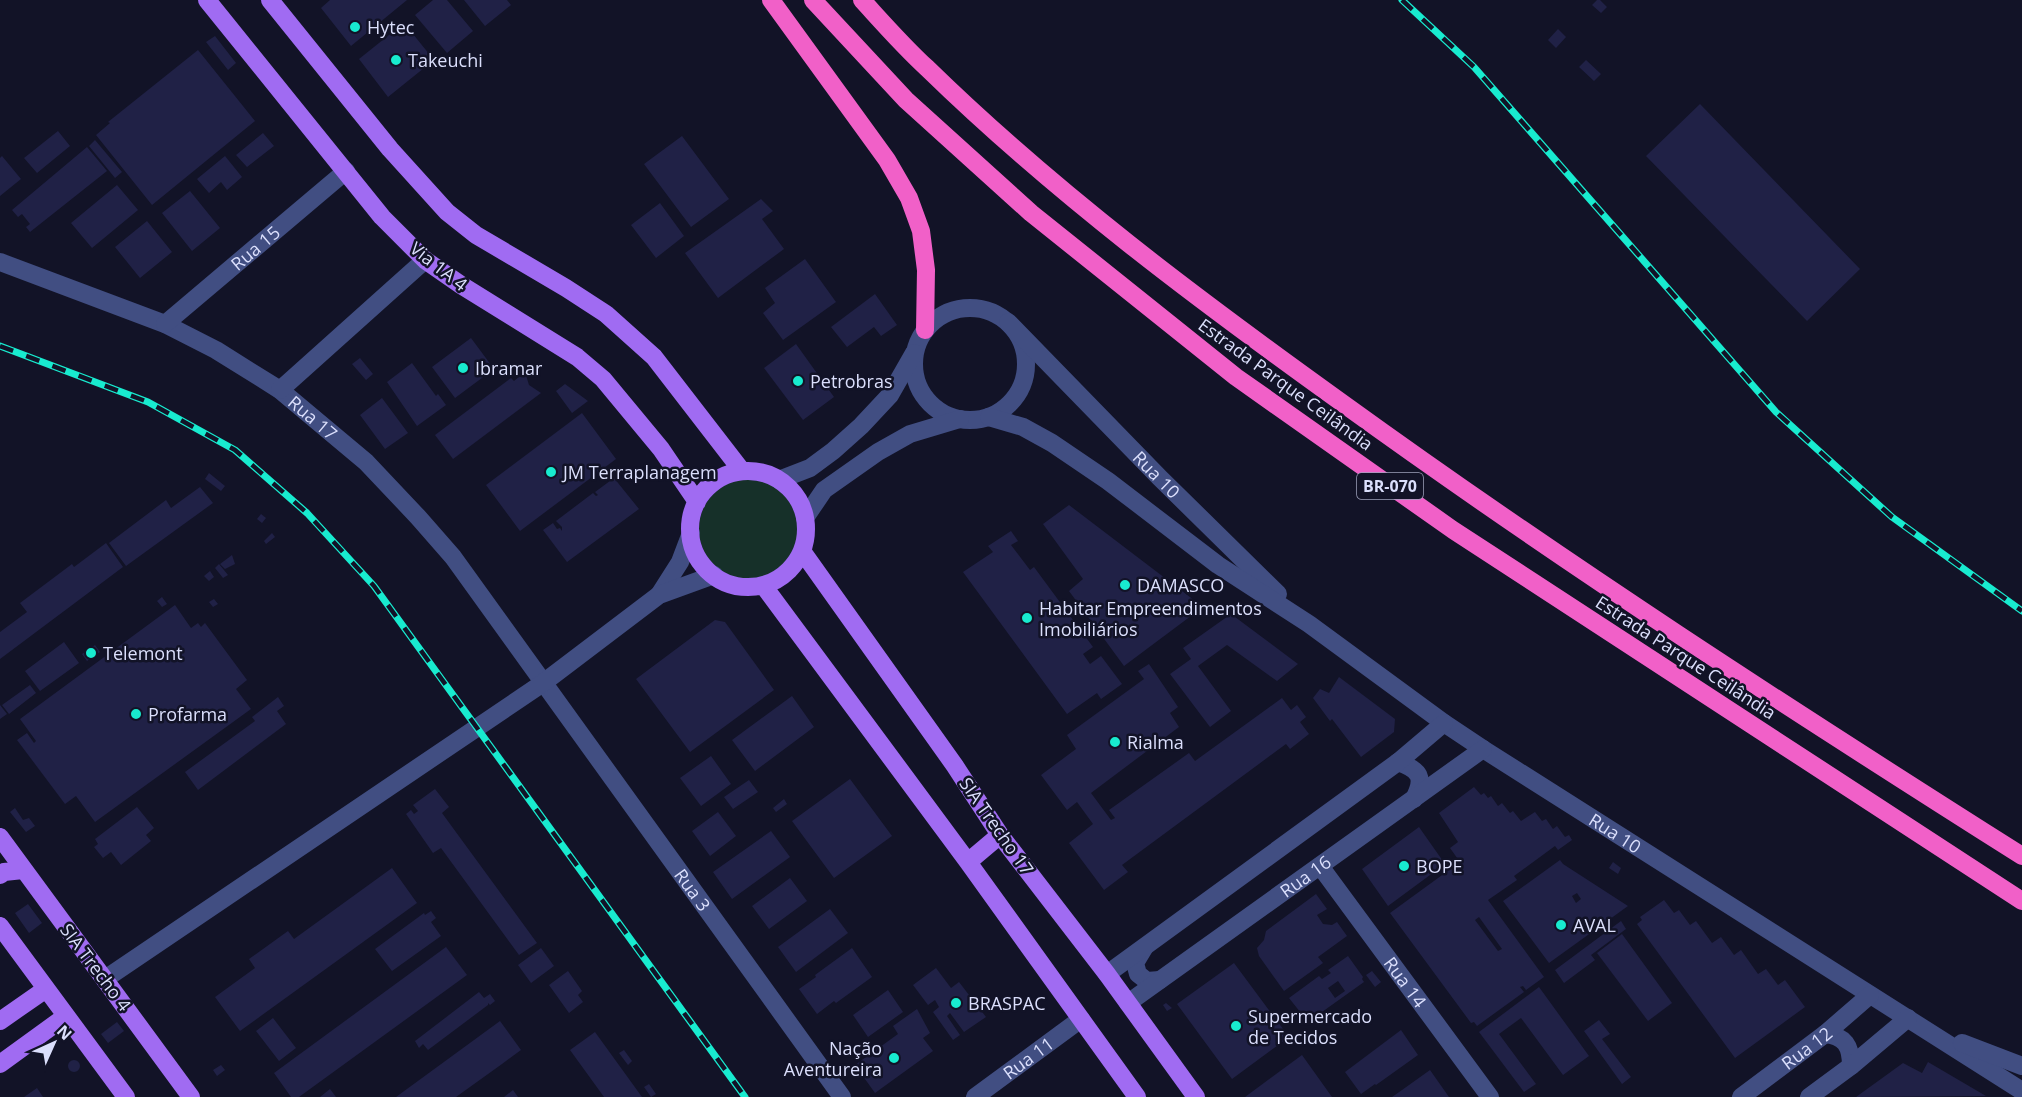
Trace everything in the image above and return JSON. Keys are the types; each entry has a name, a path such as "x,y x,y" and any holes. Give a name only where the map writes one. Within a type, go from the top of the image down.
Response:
{"highway":[{"path":"771,0 887,160 909,198 921,231 926,270 925,330"},
{"name":"Estrada Parque Ceilândia","path":"813,0 906,100 1031,213 1236,377 1453,530 2022,901"},
{"name":"Estrada Parque Ceilândia","path":"862,0 925,67 1050,179 1265,348 1438,472 1596,579 1824,730 2022,856"}],"main road":[{"name":"Via 1A 4","path":"207,0 382,217 425,260 577,357 603,379 661,449 697,502"},
{"path":"270,0 390,149 447,212 476,235 566,288 614,321 654,357 742,471"},
{"path":"742,471 761,472 779,480 796,497 805,518 806,535 802,552 795,564 785,574 763,585 738,585 714,575 702,564 694,549 691,533 692,518 697,502 705,490 716,480 742,471"},
{"name":"SIA Trecho 17","path":"802,552 955,766 1000,835 1107,974 1196,1097"},
{"path":"763,585 968,862 1137,1097"},
{"path":"968,862 1000,835"},
{"name":"SIA Trecho 4","path":"0,837 191,1097"},
{"path":"0,875 4,872 24,870"},
{"path":"0,926 126,1097"},
{"path":"0,1022 46,989"},
{"path":"0,1064 66,1016"}],"street":[{"name":"Rua 15","path":"165,324 346,171"},
{"path":"279,390 425,260"},
{"name":"Rua 17","path":"0,262 165,324 216,350 279,390 366,462 418,517 453,557 543,683"},
{"path":"779,480 810,468 861,426 890,395 925,330 938,317 956,309 974,308 992,312 1008,322 1020,338 1026,356 1026,375 1019,393 1006,408 989,417 975,420 960,419 942,413 928,401 918,385 914,367 916,348"},
{"name":"Rua 10","path":"1008,322 1228,547 1309,624"},
{"name":"Rua 10","path":"989,417 1023,427 1052,443 1108,481 1218,565 1309,624 1483,750 2022,1092"},
{"path":"805,518 824,490 878,452 910,434 960,419"},
{"path":"659,595 681,562 691,533"},
{"path":"105,979 543,683 659,595 714,575"},
{"name":"Rua 3","path":"543,683 842,1097"},
{"path":"1107,974 1398,762 1444,723"},
{"name":"Rua 16","path":"1128,1003 1483,750"},
{"path":"1398,762 1411,767 1419,774 1421,786 1414,799"},
{"name":"Rua 14","path":"1320,866 1490,1097"},
{"path":"1144,946 1135,963 1137,974 1147,981 1160,980"},
{"name":"Rua 12","path":"1741,1097 1825,1034 1870,995"},
{"name":"Rua 11","path":"975,1097 1081,1018"},
{"path":"1809,1097 1851,1066 1908,1018"},
{"name":"Rua 10","path":"1929,1031 2022,1066"},
{"path":"1825,1034 1836,1035 1843,1040 1851,1056 1851,1066"}],"green space":[{"path":"749,479 777,487 791,501 799,529 791,557 777,571 749,579 721,571 707,557 699,529 707,501 721,487"}],"building":[{"name":"Hytec","path":"330,0 407,0 351,46 321,8"},
{"path":"433,0 447,0 473,31 447,53 415,15"},
{"path":"464,0 507,0 511,5 485,26"},
{"path":"1597,0 1607,7 1601,13 1592,5"},
{"name":"Takeuchi","path":"404,23 434,60 388,97 359,59"},
{"path":"1558,29 1566,37 1556,48 1548,40"},
{"path":"215,36 236,63 228,70 206,42"},
{"path":"198,50 255,121 152,205 96,135 110,123 108,122"},
{"path":"1586,60 1601,74 1594,81 1579,67"},
{"path":"1700,104 1860,269 1807,321 1646,156"},
{"path":"58,131 70,146 37,173 24,158"},
{"path":"263,133 274,146 247,167 236,155"},
{"path":"682,136 729,199 691,227 644,164"},
{"path":"95,140 122,172 115,178 89,146"},
{"path":"87,147 107,171 30,232 26,227 30,224 22,214 18,217 12,210"},
{"path":"2,156 21,179 0,196 0,158"},
{"path":"225,156 242,177 227,190 221,182 209,193 197,179"},
{"path":"117,185 138,210 92,248 71,223"},
{"path":"190,191 220,228 192,251 162,213"},
{"path":"761,199 773,211 762,219 784,249 718,298 685,253"},
{"path":"660,203 684,236 656,258 631,225"},
{"path":"147,221 172,252 140,278 115,247"},
{"path":"805,259 836,302 783,340 763,313 775,303 765,288"},
{"path":"875,294 897,325 881,336 874,327 847,347 831,327"},
{"name":"Ibramar","path":"471,338 494,369 455,398 432,367"},
{"name":"Petrobras","path":"796,344 834,397 803,420 764,368"},
{"path":"360,358 373,374 366,380 352,364"},
{"path":"412,363 436,396 438,394 446,405 417,426 387,382"},
{"path":"525,372 529,385 541,393 453,459 435,435 511,378 514,381"},
{"path":"565,384 588,401 572,413 556,391"},
{"path":"382,398 408,433 385,449 360,415"},
{"name":"JM Terraplanagem","path":"582,413 616,459 520,531 486,485"},
{"path":"209,473 225,486 221,491 205,479"},
{"path":"614,478 639,509 567,562 543,530 553,523 557,529 560,528 562,531 562,527 556,521 593,493 598,495 595,492"},
{"path":"200,487 213,503 126,566 109,543 166,500 171,508"},
{"name":"DAMASCO","path":"1069,505 1203,607 1124,666 1069,591 1083,579 1043,524"},
{"path":"261,514 266,518 262,523 257,519"},
{"name":"Habitar Empreendimentos Imobiliários","path":"1011,531 1018,541 1011,545 1030,570 1034,567 1093,647 1083,654 1090,664 1101,656 1122,684 1101,699 1097,693 1067,714 963,572 993,552 988,546"},
{"path":"272,533 275,537 266,544 264,541"},
{"path":"106,543 123,567 0,659 0,632 27,612 20,603 72,564 74,567"},
{"path":"232,555 235,564 225,569 220,564"},
{"path":"219,564 228,575 223,578 215,568"},
{"path":"210,571 214,577 209,581 204,576"},
{"path":"162,597 167,604 162,607 157,601"},
{"path":"214,599 218,604 213,607 209,602"},
{"name":"Profarma","path":"175,605 191,628 198,623 201,627 205,623 247,680 236,689 251,709 95,822 76,796 65,804 17,740 27,733 34,743 36,741 20,719"},
{"path":"1231,614 1298,664 1277,681 1227,645 1198,666 1231,711 1210,727 1170,674 1191,659 1183,648"},
{"path":"715,620 725,622 774,690 690,752 636,679"},
{"path":"64,642 79,663 40,691 25,671"},
{"name":"Telemont","path":"95,645 100,652 87,661 82,654"},
{"path":"1149,664 1178,707 1170,713 1179,727 1091,793 1111,820 1115,818 1109,810 1189,753 1195,761 1282,698 1291,710 1297,705 1306,717 1300,722 1309,734 1290,749 1286,744 1122,865 1128,872 1104,890 1069,843 1093,824 1077,802 1067,810 1041,775 1076,749 1067,735 1144,679 1138,671"},
{"path":"1339,677 1395,719 1394,732 1361,757 1313,698 1320,689 1329,693"},
{"path":"30,685 36,693 9,714 2,705"},
{"path":"792,696 814,727 755,771 732,740"},
{"path":"278,697 284,706 277,711 286,724 198,790 185,772 255,721 252,717"},
{"path":"0,705 7,714 0,719"},
{"path":"711,756 731,784 701,806 680,778"},
{"path":"850,779 892,836 834,878 792,821"},
{"path":"749,780 758,792 733,809 724,797"},
{"path":"1474,787 1481,795 1484,793 1488,798 1491,796 1498,806 1502,803 1521,821 1535,812 1542,821 1546,819 1553,829 1557,826 1565,837 1569,835 1572,840 1558,850 1555,846 1514,876 1517,880 1488,900 1544,977 1526,990 1523,986 1520,987 1524,992 1477,1026 1474,1022 1471,1023 1390,913 1460,862 1450,848 1458,842 1439,813","holes":["1479,917 1502,949 1498,951 1475,920"]},
{"path":"435,789 449,807 442,813 537,943 519,955 441,848 433,853 406,814 411,810 414,814 418,811 413,805"},
{"path":"784,799 787,804 776,812 773,808"},
{"path":"137,807 154,828 146,835 151,841 121,865 111,852 103,858 94,847 98,844 95,839"},
{"path":"15,808 23,820 29,818 35,826 26,832 10,812"},
{"path":"718,812 736,836 710,856 692,831"},
{"name":"BOPE","path":"1419,827 1445,864 1388,906 1362,869"},
{"path":"771,831 790,857 732,899 713,872"},
{"name":"AVAL","path":"1560,860 1628,906 1549,963 1503,901","holes":["1577,893 1581,899 1576,903 1572,896"]},
{"path":"1613,862 1621,868 1618,874 1609,868"},
{"path":"392,868 417,903 240,1031 215,997 255,968 249,959 288,931 294,939"},
{"path":"790,878 807,901 769,929 752,906"},
{"path":"1316,894 1327,909 1317,915 1323,924 1332,925 1337,922 1347,936 1318,957 1323,963 1284,991 1259,956 1257,948 1264,940 1266,931"},
{"path":"1664,900 1674,913 1679,910 1690,925 1696,921 1712,943 1721,937 1734,955 1741,950 1758,974 1766,969 1778,985 1785,980 1805,1007 1735,1058 1637,924 1642,920 1640,917"},
{"path":"28,904 42,923 29,933 15,913"},
{"path":"830,909 848,933 796,972 778,947"},
{"path":"431,911 436,918 431,922 441,936 392,971 375,949 424,913 425,915"},
{"path":"1621,921 1626,929 1591,955 1595,960 1564,983 1555,970"},
{"path":"1622,934 1672,1003 1648,1021 1597,953"},
{"path":"446,947 467,975 299,1097 291,1097 274,1073"},
{"path":"541,948 554,966 531,983 518,965"},
{"path":"852,948 872,977 817,1014 799,989"},
{"path":"1348,956 1364,982 1308,1022 1289,998 1319,976 1322,979 1331,973 1328,970","holes":["1338,981 1345,991 1335,998 1328,988"]},
{"name":"Supermercado de Tecidos","path":"1234,963 1289,1037 1232,1079 1177,1004"},
{"name":"BRASPAC","path":"936,968 951,988 959,982 986,1017 964,1032 950,1013 947,1016 960,1035 953,1040 933,1012 939,1007 935,1000 928,1005 913,985"},
{"path":"568,971 582,991 578,995 583,1002 569,1013 549,985"},
{"path":"1372,971 1381,982 1375,987 1366,975"},
{"path":"1539,987 1589,1056 1563,1075 1521,1018 1499,1034 1536,1084 1524,1092 1479,1032"},
{"path":"888,990 903,1012 868,1037 853,1015"},
{"path":"479,992 484,998 490,994 495,1001 490,1005 488,1003 428,1050 423,1044 419,1048 415,1041"},
{"path":"1166,1003 1172,1008 1167,1011 1163,1005"},
{"name":"Nação Aventureira","path":"917,1009 930,1033 923,1038 933,1051 875,1093 855,1065 898,1034 893,1026"},
{"path":"273,1018 296,1048 279,1061 256,1031"},
{"path":"1599,1020 1610,1034 1602,1039 1631,1077 1622,1084 1584,1031"},
{"path":"500,1021 521,1050 502,1064 456,1097 396,1097"},
{"path":"117,1022 124,1031 108,1043 101,1034"},
{"path":"1401,1030 1418,1055 1361,1094 1345,1072"},
{"path":"595,1032 642,1097 604,1097 570,1050"},
{"path":"624,1050 632,1061 628,1065 619,1053"},
{"path":"1302,1055 1332,1097 1245,1097"},
{"path":"74,1060 80,1066 74,1072 68,1066"},
{"path":"1928,1062 1986,1096 1856,1097 1903,1063 1922,1073"},
{"path":"221,1065 225,1070 217,1076 213,1070"},
{"path":"1430,1070 1449,1097 1392,1097 1402,1090"},
{"path":"649,1084 656,1094 651,1097 644,1087"},
{"path":"37,1088 43,1097 24,1097"},
{"path":"330,1089 336,1097 320,1097"},
{"path":"513,1090 518,1097 504,1097"}],"railway":[{"path":"1402,0 1474,67 1776,412 1892,517 2022,611"},
{"path":"0,346 148,402 235,450 307,513 374,586 745,1097"}],"place":[{"name":"Hytec","path":"355,27"},
{"name":"Takeuchi","path":"396,60"},
{"name":"Ibramar","path":"463,368"},
{"name":"Petrobras","path":"798,381"},
{"name":"JM Terraplanagem","path":"551,472"},
{"name":"DAMASCO","path":"1125,585"},
{"name":"Habitar Empreendimentos Imobiliários","path":"1027,618"},
{"name":"Telemont","path":"91,653"},
{"name":"Profarma","path":"136,714"},
{"name":"Rialma","path":"1115,742"},
{"name":"BOPE","path":"1404,866"},
{"name":"AVAL","path":"1561,925"},
{"name":"BRASPAC","path":"956,1003"},
{"name":"Supermercado de Tecidos","path":"1236,1026"},
{"name":"Nação Aventureira","path":"894,1058"}]}
